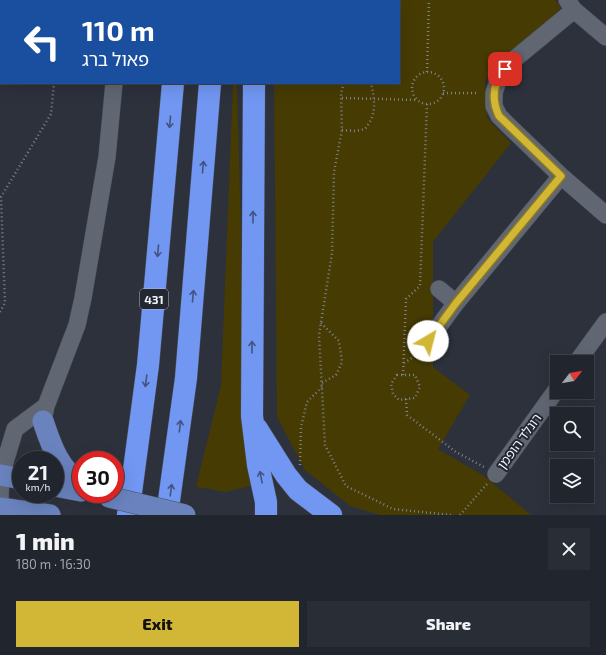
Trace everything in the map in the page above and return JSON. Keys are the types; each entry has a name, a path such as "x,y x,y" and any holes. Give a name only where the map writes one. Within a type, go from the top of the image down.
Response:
{"highway":[{"name":"431","path":"128,515 148,366 173,84"},
{"path":"168,515 186,378 210,84"},
{"path":"254,84 252,416 258,465 266,502 266,515"},
{"path":"254,425 286,475 298,490 331,515"}],"main road":[{"path":"45,414 53,450 61,464 72,478"},
{"path":"124,501 185,515"},
{"path":"0,508 50,515"}],"street":[{"path":"606,38 570,5 511,62 500,75 494,93 494,106 499,116 561,176 606,215"},
{"path":"0,500 7,476 12,436 15,429 45,414 77,325 107,157 114,84"},
{"path":"428,341 456,303 561,176"},
{"path":"439,289 456,303"},
{"path":"582,355 606,322"},
{"name":"רונלד הופמן","path":"496,474 550,399"}],"path":[{"path":"427,72 429,0"},
{"path":"342,98 417,100 427,104 437,101 443,93 444,88 441,78 432,72 421,73 414,80 412,91 417,100"},
{"path":"0,312 5,302 1,197 50,114 54,84"},
{"path":"344,84 342,98 342,130 334,172 332,252 319,335 325,444 346,486 393,509 451,515"},
{"path":"342,130 355,131 365,129 372,121 375,99 371,84"},
{"path":"443,93 494,93"},
{"path":"403,375 406,299 420,286 427,104"},
{"path":"321,322 339,341 342,362 336,376 322,383"},
{"path":"404,363 420,353 428,341"},
{"path":"397,374 403,375 415,375 420,387 415,398 399,400 393,394 391,384 397,374"},
{"path":"301,454 301,427 307,402 322,387"},
{"path":"406,399 407,415 456,452 496,474 460,515"}],"shaded area":[{"path":"400,0 555,0 561,8 485,80 487,118 511,143 433,242 433,367 470,395 438,449 484,476 531,515 380,515 350,506 305,470 277,417 274,84 400,84"},
{"path":"233,84 237,84 246,417 259,484 225,492 196,487 221,385"}],"route":[{"path":"428,341 456,303 561,176 499,116 494,106 494,93 500,75 505,69"}]}
